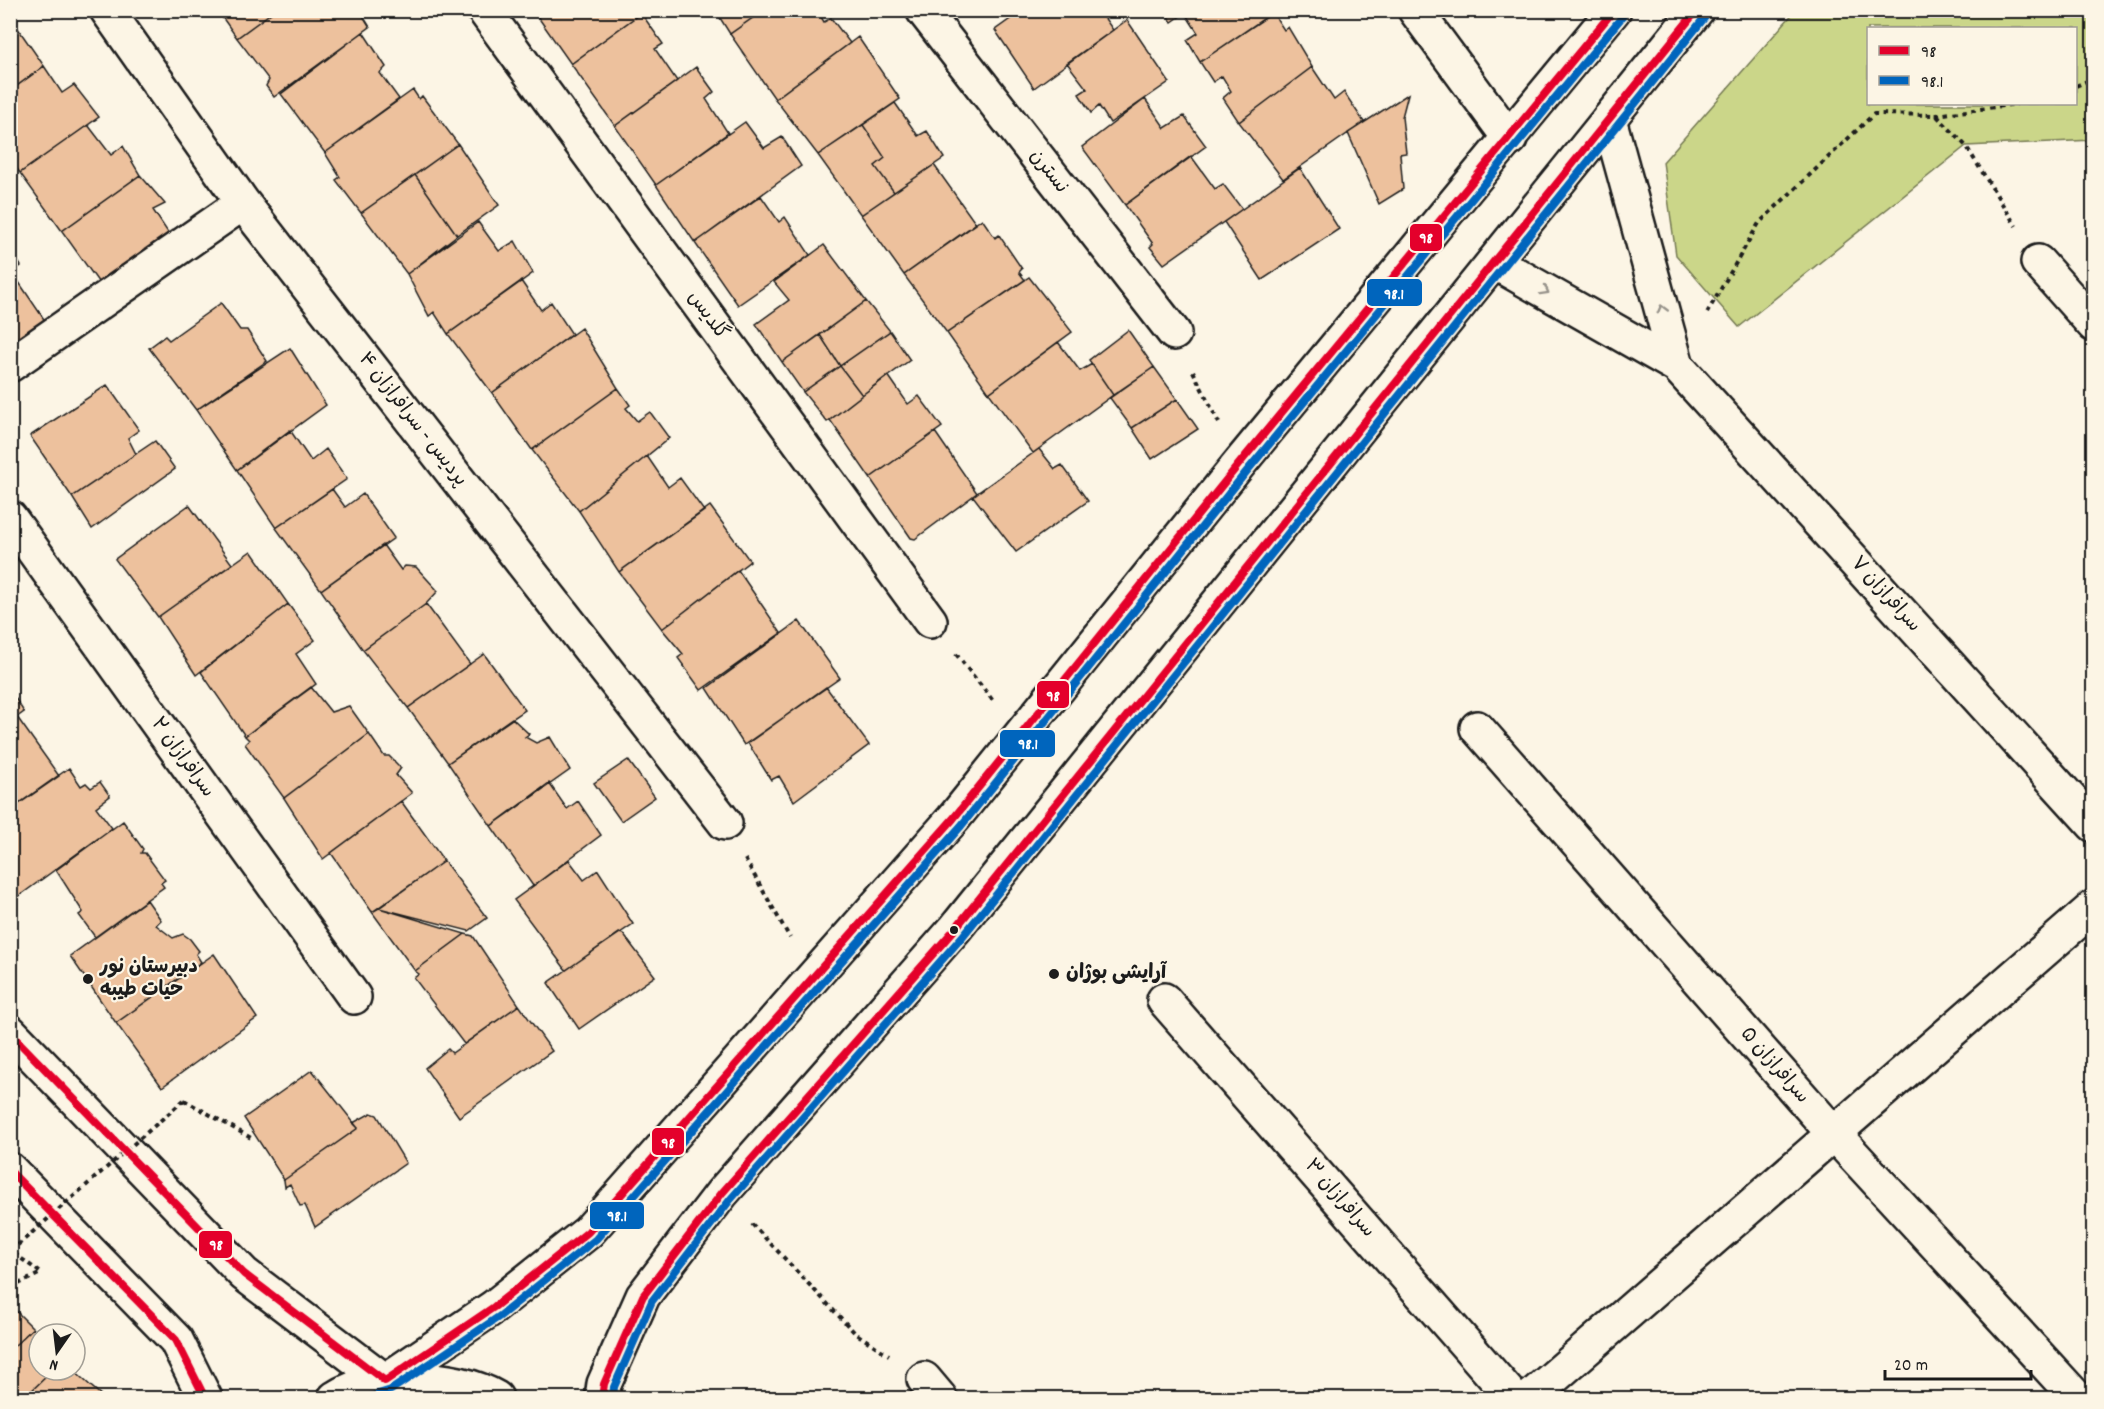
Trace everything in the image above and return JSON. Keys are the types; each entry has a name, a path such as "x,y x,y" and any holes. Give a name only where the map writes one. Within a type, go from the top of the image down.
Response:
{"street":[{"name":"پردیس - سرافرازان ۴","path":"107,10 243,202 725,823"},
{"name":"گلدیس","path":"484,10 930,621"},
{"name":"نسترن","path":"923,10 1174,333"},
{"path":"1416,10 1510,139"},
{"path":"335,1398 385,1381 494,1307 588,1232 953,819 1239,464 1510,139 1614,10"},
{"path":"602,1398 604,1384 643,1296 722,1193 954,930 1697,10"},
{"path":"1609,119 1677,366"},
{"path":"10,365 243,202"},
{"path":"1494,262 1677,366"},
{"path":"2038,262 2094,325"},
{"name":"سرافرازان ۷","path":"1677,366 2094,825"},
{"name":"سرافرازان ۲","path":"10,518 354,997"},
{"name":"سرافرازان ۵","path":"1477,728 1834,1134 2077,1398"},
{"path":"1530,1398 2094,907"},
{"name":"سرافرازان ۳","path":"1164,1000 1514,1398"},
{"path":"10,1032 244,1274 385,1381 435,1379 484,1391 496,1398"},
{"path":"10,1170 176,1340 205,1398"}],"path":[{"path":"2077,86 2094,78"},
{"path":"1677,366 1759,223 1874,114 1937,115 2010,105"},
{"path":"1937,115 1966,146 2038,262"},
{"path":"1174,333 1239,464"},
{"path":"930,621 1020,736"},
{"path":"725,823 812,978"},
{"path":"10,1288 40,1273 11,1251 184,1100 254,1139"},
{"path":"722,1193 855,1333 932,1389"}],"green space":[{"path":"1796,10 2093,11 2093,140 1966,146 1739,327 1676,255 1663,162"}],"building":[{"path":"217,10 275,10 237,38"},
{"path":"275,10 365,10 363,16 370,27 274,97 266,86 269,80 237,38"},
{"path":"533,10 639,10 641,13 571,64"},
{"path":"715,10 764,10 730,34"},
{"path":"764,10 817,10 824,22 831,18 850,43 775,99 730,34"},
{"path":"1023,10 1099,10 1113,30 1034,88 995,30"},
{"path":"1163,10 1276,10 1200,62 1187,40 1198,33 1185,13 1172,22"},
{"path":"641,13 663,44 655,49 677,81 615,126 571,64"},
{"path":"1273,13 1284,30 1288,27 1312,67 1239,122 1223,98 1231,91 1222,76 1213,82 1200,62"},
{"path":"10,17 44,66 10,91"},
{"path":"1127,20 1169,82 1110,123 1099,106 1091,113 1079,94 1087,89 1067,63"},
{"path":"363,32 386,67 380,73 399,99 325,153 281,94"},
{"path":"858,37 900,99 818,155 775,99"},
{"path":"44,66 62,93 74,85 99,117 20,173 10,159 10,91"},
{"path":"696,67 714,92 706,99 728,133 656,185 615,126"},
{"path":"1312,67 1334,100 1344,92 1364,122 1283,179 1239,122"},
{"path":"413,90 419,99 422,96 458,144 361,213 336,180 340,177 325,153"},
{"path":"1408,94 1402,117 1406,153 1400,154 1403,189 1379,204 1348,133"},
{"path":"1145,99 1165,128 1184,116 1206,146 1125,205 1082,147"},
{"path":"895,103 918,136 927,131 944,158 894,192 875,166 885,158 863,125"},
{"path":"745,122 764,148 782,137 801,166 695,243 656,185"},
{"path":"88,125 111,155 123,146 140,175 62,231 20,173"},
{"path":"863,125 885,158 875,166 894,192 861,215 818,155"},
{"path":"458,144 499,205 457,235 415,175"},
{"path":"1191,156 1215,189 1223,184 1242,209 1164,264 1150,247 1153,244 1125,205"},
{"path":"934,165 976,224 904,275 861,215"},
{"path":"1300,168 1339,229 1262,280 1224,222"},
{"path":"140,175 165,204 153,210 173,240 106,293 62,231"},
{"path":"415,175 457,235 407,274 361,213"},
{"path":"761,196 779,222 785,217 810,255 738,305 695,243"},
{"path":"982,219 995,238 999,235 1022,269 1019,272 1025,280 947,333 904,275"},
{"path":"478,222 499,251 515,241 533,273 448,334 434,312 429,316 407,274"},
{"path":"824,245 866,301 782,362 756,324 789,300 774,282"},
{"path":"10,249 21,266 10,273"},
{"path":"12,272 52,331 10,360 10,273"},
{"path":"1029,277 1072,332 989,393 947,333"},
{"path":"521,281 541,310 551,302 572,334 492,393 448,334"},
{"path":"866,301 890,331 840,366 820,335"},
{"path":"221,303 240,330 247,330 267,361 196,410 149,348 165,336 169,340"},
{"path":"581,328 618,388 532,450 492,393"},
{"path":"1128,330 1154,367 1113,395 1089,360"},
{"path":"890,331 910,360 862,395 840,366"},
{"path":"820,335 840,366 803,392 782,362"},
{"path":"1058,342 1080,371 1092,364 1113,395 1033,453 989,393"},
{"path":"290,348 326,405 237,470 196,410"},
{"path":"840,366 862,395 827,422 803,392"},
{"path":"1154,367 1177,399 1132,428 1110,398"},
{"path":"888,375 908,404 919,396 942,427 870,478 830,420"},
{"path":"107,385 139,430 128,438 136,454 72,497 30,436"},
{"path":"618,388 630,405 626,408 637,421 650,412 669,438 579,511 532,450"},
{"path":"1177,399 1198,429 1152,459 1132,428"},
{"path":"290,430 311,461 326,449 347,479 276,528 237,470"},
{"path":"935,432 977,493 915,539 911,538 870,478"},
{"path":"155,441 175,469 92,529 72,497"},
{"path":"1039,449 1055,469 1062,465 1088,501 1016,552 973,496"},
{"path":"647,456 668,487 680,478 704,511 619,572 579,511"},
{"path":"332,489 345,507 363,494 394,538 321,590 276,528"},
{"path":"189,505 232,564 158,617 115,559"},
{"path":"710,506 750,561 662,629 619,572"},
{"path":"383,545 401,570 405,566 416,567 438,591 426,604 363,650 321,590"},
{"path":"251,551 288,604 196,675 158,617"},
{"path":"738,570 781,633 701,690 678,658 683,654 662,629"},
{"path":"288,604 315,640 296,654 316,684 245,736 201,672"},
{"path":"426,604 470,664 408,708 363,650"},
{"path":"799,621 840,678 744,745 707,688"},
{"path":"484,654 525,710 448,763 408,708"},
{"path":"311,687 331,712 349,706 369,734 284,798 245,744 249,740 245,736"},
{"path":"826,687 869,745 794,801 779,776 771,780 748,743"},
{"path":"10,690 24,712 10,722"},
{"path":"17,717 59,776 10,810 10,722"},
{"path":"512,718 529,734 525,737 536,743 550,737 570,770 491,826 448,763"},
{"path":"369,734 384,756 389,756 401,768 396,775 412,793 323,859 284,798"},
{"path":"628,760 655,797 621,821 594,783"},
{"path":"69,768 81,786 86,783 91,788 100,782 110,796 96,807 112,828 19,896 10,884 10,810"},
{"path":"549,783 567,809 578,801 601,835 533,886 491,826"},
{"path":"401,801 444,861 372,912 331,853"},
{"path":"123,821 143,849 141,853 145,853 165,880 161,883 164,887 95,937 79,915 83,912 56,870"},
{"path":"569,860 584,880 598,870 633,924 566,970 514,900"},
{"path":"444,861 487,918 469,931 379,908"},
{"path":"147,900 161,920 156,925 173,938 183,934 190,939 199,951 196,954 201,962 116,1023 70,956"},
{"path":"379,908 465,934 415,971 372,912"},
{"path":"619,933 623,934 655,976 579,1029 548,983"},
{"path":"465,934 473,936 519,1005 464,1044 414,978 419,974 415,971"},
{"path":"214,954 257,1018 162,1087 116,1023"},
{"path":"519,1005 552,1051 459,1117 425,1068 448,1049 452,1053"},
{"path":"312,1070 358,1128 284,1180 244,1118"},
{"path":"371,1113 377,1115 406,1163 315,1227 305,1205 300,1206 290,1184 285,1187 284,1180 358,1128 353,1123"},
{"path":"13,1308 27,1322 27,1334 10,1350 10,1311"},
{"path":"27,1334 27,1382 41,1382 24,1398 10,1398 10,1350"},
{"path":"41,1382 86,1382 104,1398 24,1398"}],"transit line":[{"name":"98","path":"10,1033 244,1274 385,1381 494,1307 588,1232 953,819 1239,464 1614,10"},
{"name":"98","path":"602,1398 604,1384 643,1296 722,1193 954,930 1697,10"},
{"name":"98.1","path":"366,1398 391,1390 500,1316 596,1239 961,826 1247,471 1622,17"},
{"name":"98.1","path":"613,1398 614,1387 652,1301 730,1200 962,937 1705,17"},
{"name":"98","path":"10,1171 176,1340 205,1398"}],"place":[{"name":"آرایشی بوژان","path":"1054,974"},
{"name":"دبیرستان نور حیات طیبه","path":"88,979"}]}
